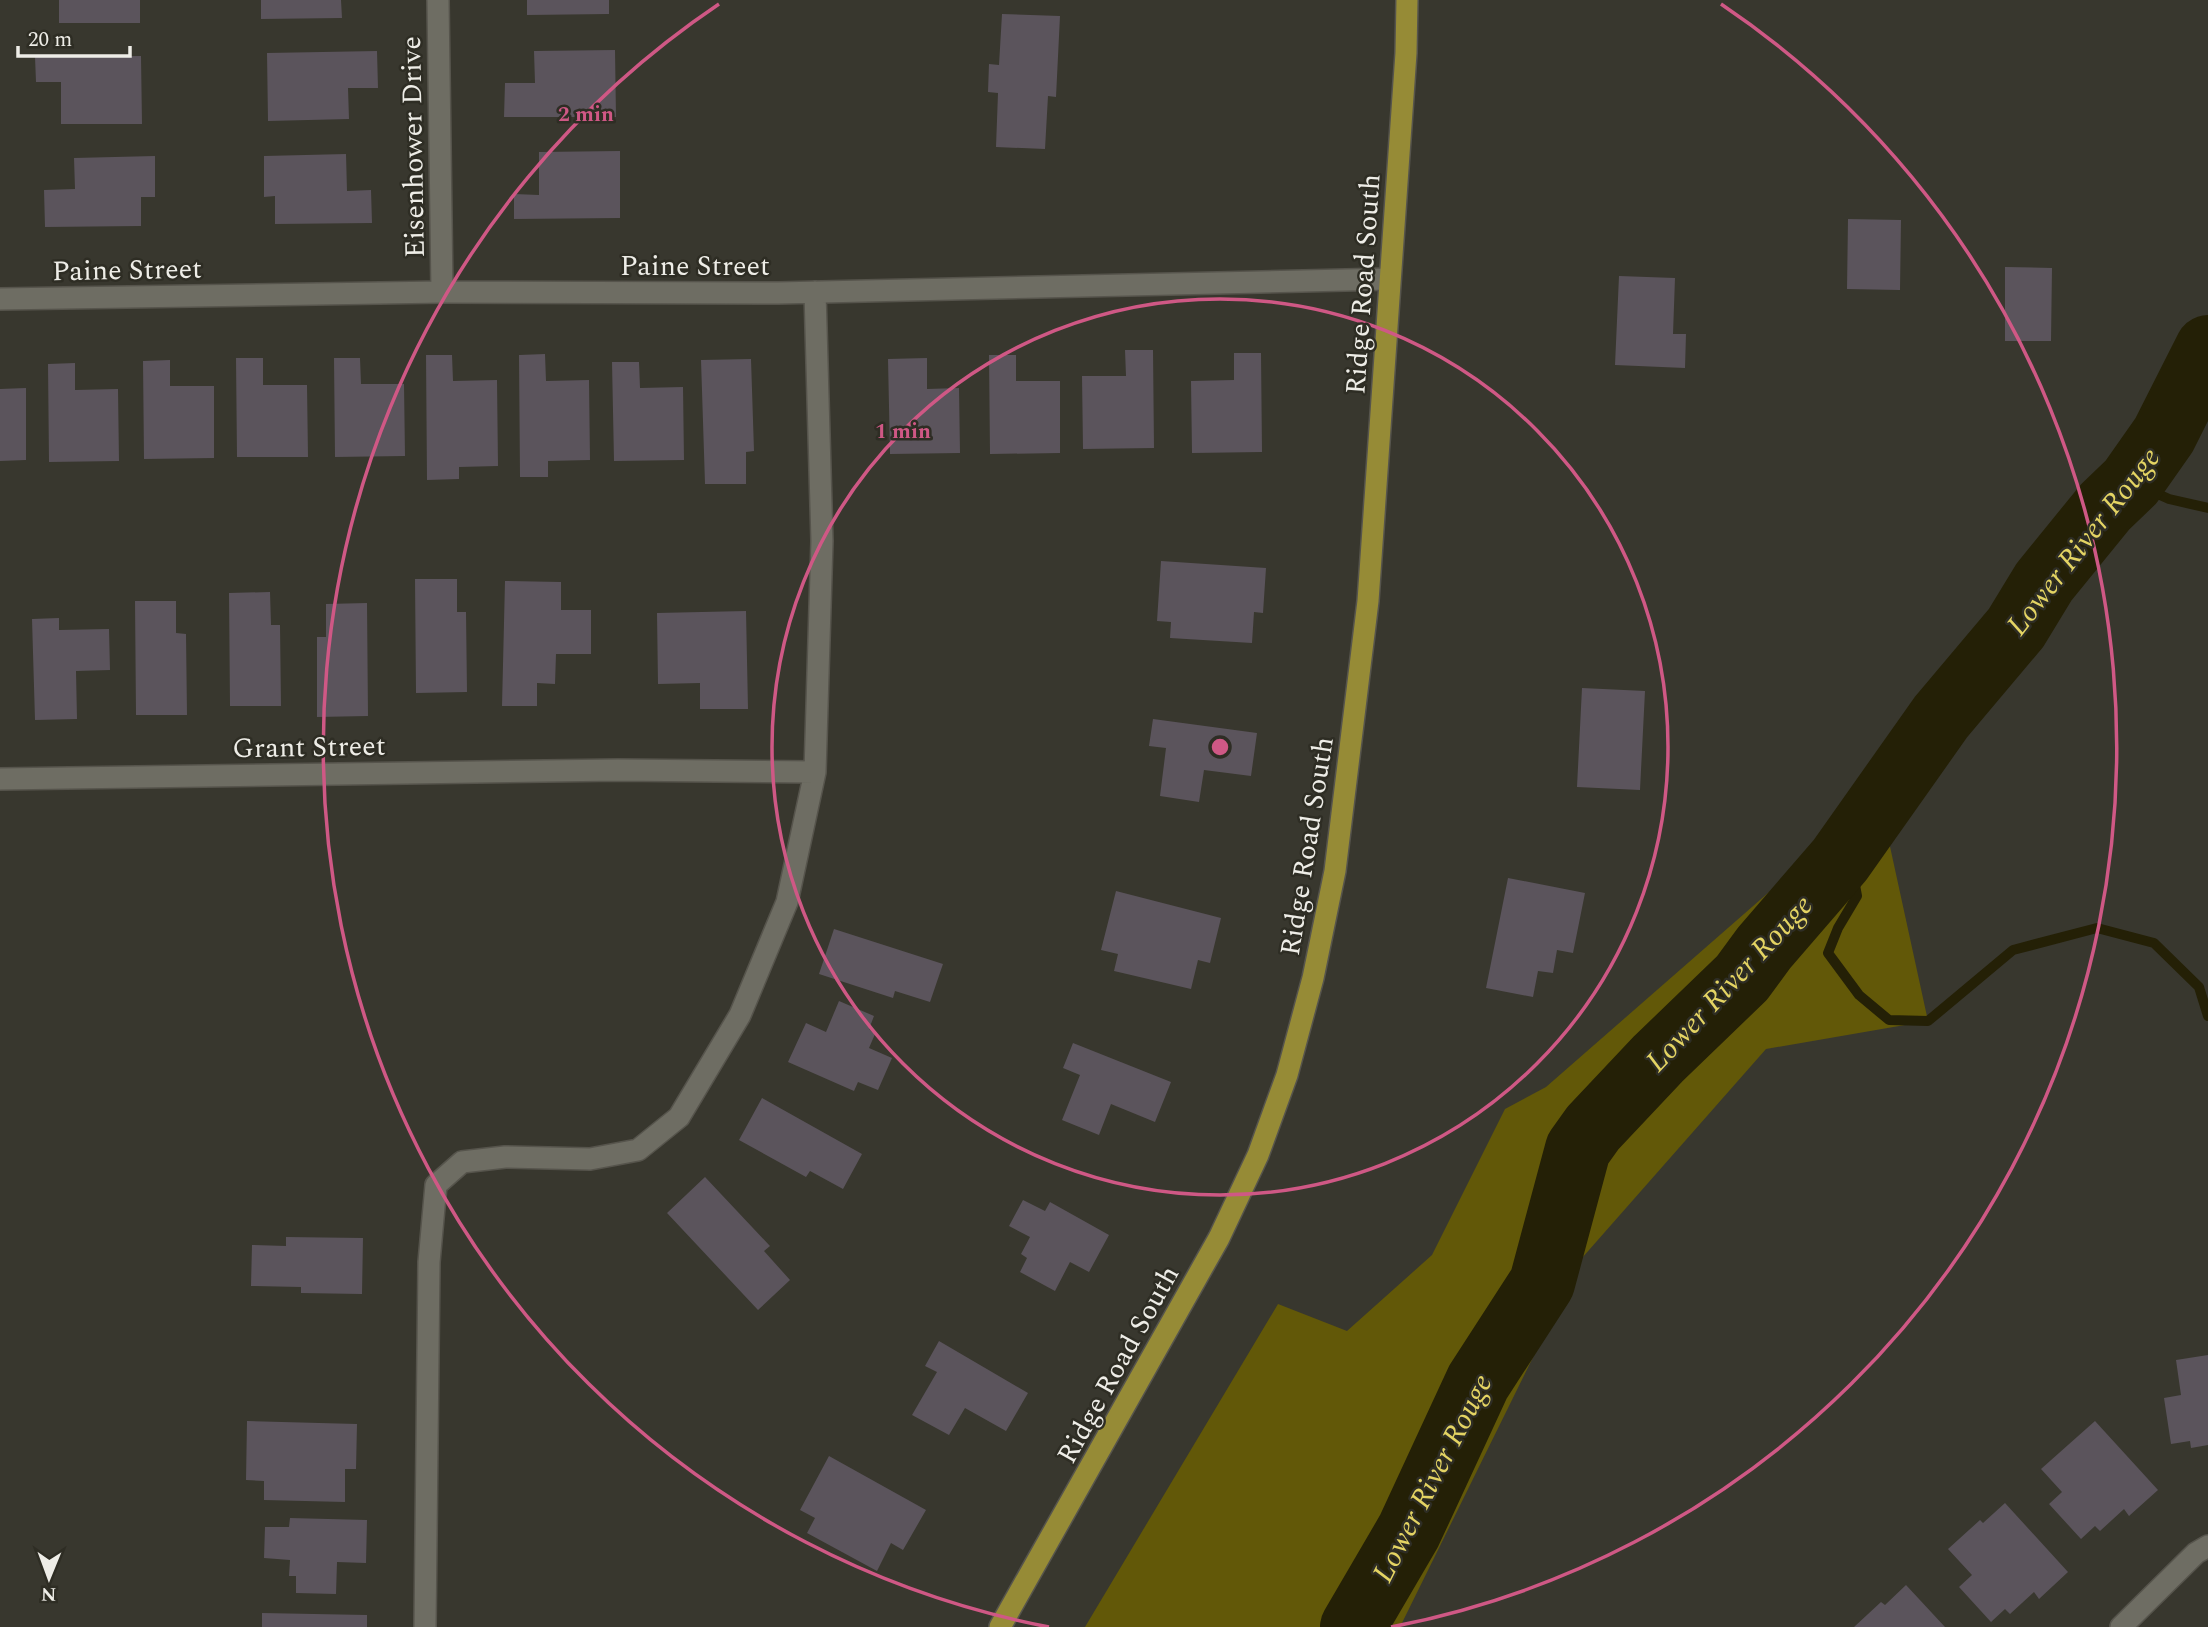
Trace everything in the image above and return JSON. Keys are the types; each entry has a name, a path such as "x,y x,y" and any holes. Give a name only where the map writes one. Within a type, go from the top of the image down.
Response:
{"main road":[{"name":"Ridge Road South","path":"1000,1627 1219,1238 1258,1155 1287,1075 1313,978 1335,871 1368,601 1406,53 1407,0"}],"street":[{"name":"Eisenhower Drive","path":"438,0 442,292"},
{"name":"Paine Street","path":"0,299 442,292 815,292 1389,279"},
{"path":"425,1627 429,1262 436,1185 462,1162 505,1157 590,1159 638,1150 679,1117 740,1014 787,902 815,772 822,541 815,292"},
{"name":"Grant Street","path":"0,779 618,770 815,772"},
{"path":"2121,1627 2196,1553 2208,1546"}],"shaded area":[{"path":"1879,796 1928,1021 1766,1049 1582,1258 1400,1627 1085,1627 1278,1304 1347,1331 1432,1255 1505,1109 1546,1087"}],"building":[{"path":"59,0 140,0 140,23 59,23"},
{"path":"261,0 341,0 342,18 261,19"},
{"path":"527,0 609,0 609,14 527,15"},
{"path":"1002,14 1060,16 1056,97 1048,96 1045,149 996,147 998,93 988,92 989,64 999,65"},
{"path":"615,50 616,117 504,117 505,83 535,83 534,51"},
{"path":"377,51 378,88 348,88 349,119 268,121 267,53"},
{"path":"141,56 142,124 61,124 61,82 36,82 35,57"},
{"path":"620,151 620,218 514,219 514,194 539,195 539,152"},
{"path":"346,154 347,191 371,190 372,223 275,224 275,196 264,197 264,156"},
{"path":"155,156 155,197 141,197 141,226 45,227 44,190 75,189 74,158"},
{"path":"1848,219 1901,220 1900,290 1847,289"},
{"path":"2005,267 2052,268 2051,341 2005,341"},
{"path":"1619,276 1675,278 1673,334 1686,334 1685,368 1615,365"},
{"path":"1125,350 1153,350 1154,448 1083,449 1082,376 1126,376"},
{"path":"1234,353 1261,353 1262,452 1192,453 1191,381 1234,380"},
{"path":"545,354 546,381 589,380 590,460 548,461 548,477 520,477 519,355"},
{"path":"426,355 452,355 453,381 497,380 498,466 459,467 459,479 427,480"},
{"path":"989,355 1016,355 1016,381 1060,381 1060,453 990,454"},
{"path":"236,358 263,358 263,385 307,385 308,457 237,457"},
{"path":"334,358 360,358 361,384 404,384 405,456 335,457"},
{"path":"927,358 927,389 959,388 960,453 890,454 888,359"},
{"path":"751,359 754,451 746,452 746,484 705,484 701,360"},
{"path":"170,360 170,386 214,386 214,458 144,459 143,361"},
{"path":"612,362 639,362 640,388 683,387 684,460 614,461"},
{"path":"75,363 75,390 118,389 119,461 49,462 48,364"},
{"path":"26,388 26,460 0,461 0,389"},
{"path":"1161,561 1266,568 1263,613 1254,612 1252,643 1170,638 1171,622 1157,621"},
{"path":"415,579 457,579 457,612 466,612 467,692 416,693"},
{"path":"505,581 561,582 561,610 591,610 591,654 556,654 555,684 537,683 537,706 502,706"},
{"path":"270,592 271,625 280,625 281,706 230,706 229,593"},
{"path":"135,601 176,601 176,633 186,634 187,715 136,715"},
{"path":"367,603 368,716 317,717 317,637 326,637 326,604"},
{"path":"746,611 748,709 700,709 700,683 658,684 657,613"},
{"path":"59,618 59,630 109,629 110,670 76,671 77,719 35,720 32,619"},
{"path":"1582,688 1645,691 1640,790 1577,787"},
{"path":"1153,719 1257,733 1251,776 1204,770 1199,802 1160,796 1166,748 1149,746"},
{"path":"1508,878 1585,893 1573,953 1557,950 1553,973 1538,971 1533,997 1486,988"},
{"path":"1116,891 1221,918 1210,963 1198,960 1191,989 1114,971 1118,954 1101,950"},
{"path":"834,929 943,964 930,1002 895,991 893,998 819,974"},
{"path":"839,1001 874,1016 869,1029 875,1034 869,1048 892,1058 878,1090 858,1082 854,1091 788,1062 806,1023 826,1032"},
{"path":"1073,1043 1171,1082 1155,1122 1111,1104 1099,1135 1062,1120 1080,1075 1063,1068"},
{"path":"762,1098 862,1154 843,1189 810,1171 806,1177 739,1140"},
{"path":"705,1177 770,1246 764,1251 790,1280 758,1310 667,1213"},
{"path":"1023,1200 1045,1211 1050,1202 1109,1235 1089,1272 1070,1262 1055,1291 1020,1272 1027,1258 1021,1254 1030,1237 1009,1226"},
{"path":"286,1237 363,1238 362,1294 301,1293 301,1287 251,1286 252,1245 286,1246"},
{"path":"939,1341 1028,1393 1006,1431 965,1408 949,1435 912,1415 937,1372 925,1366"},
{"path":"2208,1355 2208,1445 2191,1448 2190,1441 2171,1444 2164,1398 2181,1395 2176,1360"},
{"path":"247,1421 357,1424 356,1469 345,1469 345,1502 264,1500 264,1481 246,1480"},
{"path":"2095,1421 2158,1490 2129,1516 2124,1509 2100,1531 2095,1526 2081,1539 2049,1504 2062,1492 2041,1469"},
{"path":"829,1456 926,1510 903,1550 891,1543 877,1571 807,1533 815,1518 800,1510"},
{"path":"2005,1503 2068,1572 2039,1599 2034,1592 2010,1614 2005,1609 1991,1622 1959,1587 1972,1575 1948,1549 1980,1520 1983,1523"},
{"path":"290,1518 367,1520 366,1563 337,1562 336,1594 296,1593 296,1576 289,1576 290,1560 264,1558 265,1527 289,1527"},
{"path":"1906,1585 1945,1627 1854,1627 1881,1602 1885,1605"},
{"path":"262,1613 367,1615 367,1627 262,1627"}],"waterway":[{"name":"Lower River Rouge","path":"1353,1627 1409,1531 1478,1382 1542,1283 1578,1149 1593,1128 1658,1059 1742,978 1764,948 1840,860 1941,717 2016,628 2044,582 2105,507 2131,482 2164,435 2208,348"},
{"path":"2131,482 2169,499 2208,508"},
{"path":"1840,860 1852,869 1857,896 1838,928 1828,953 1859,995 1889,1020 1928,1021 2013,950 2097,928 2154,943 2199,987 2208,1016"}]}
